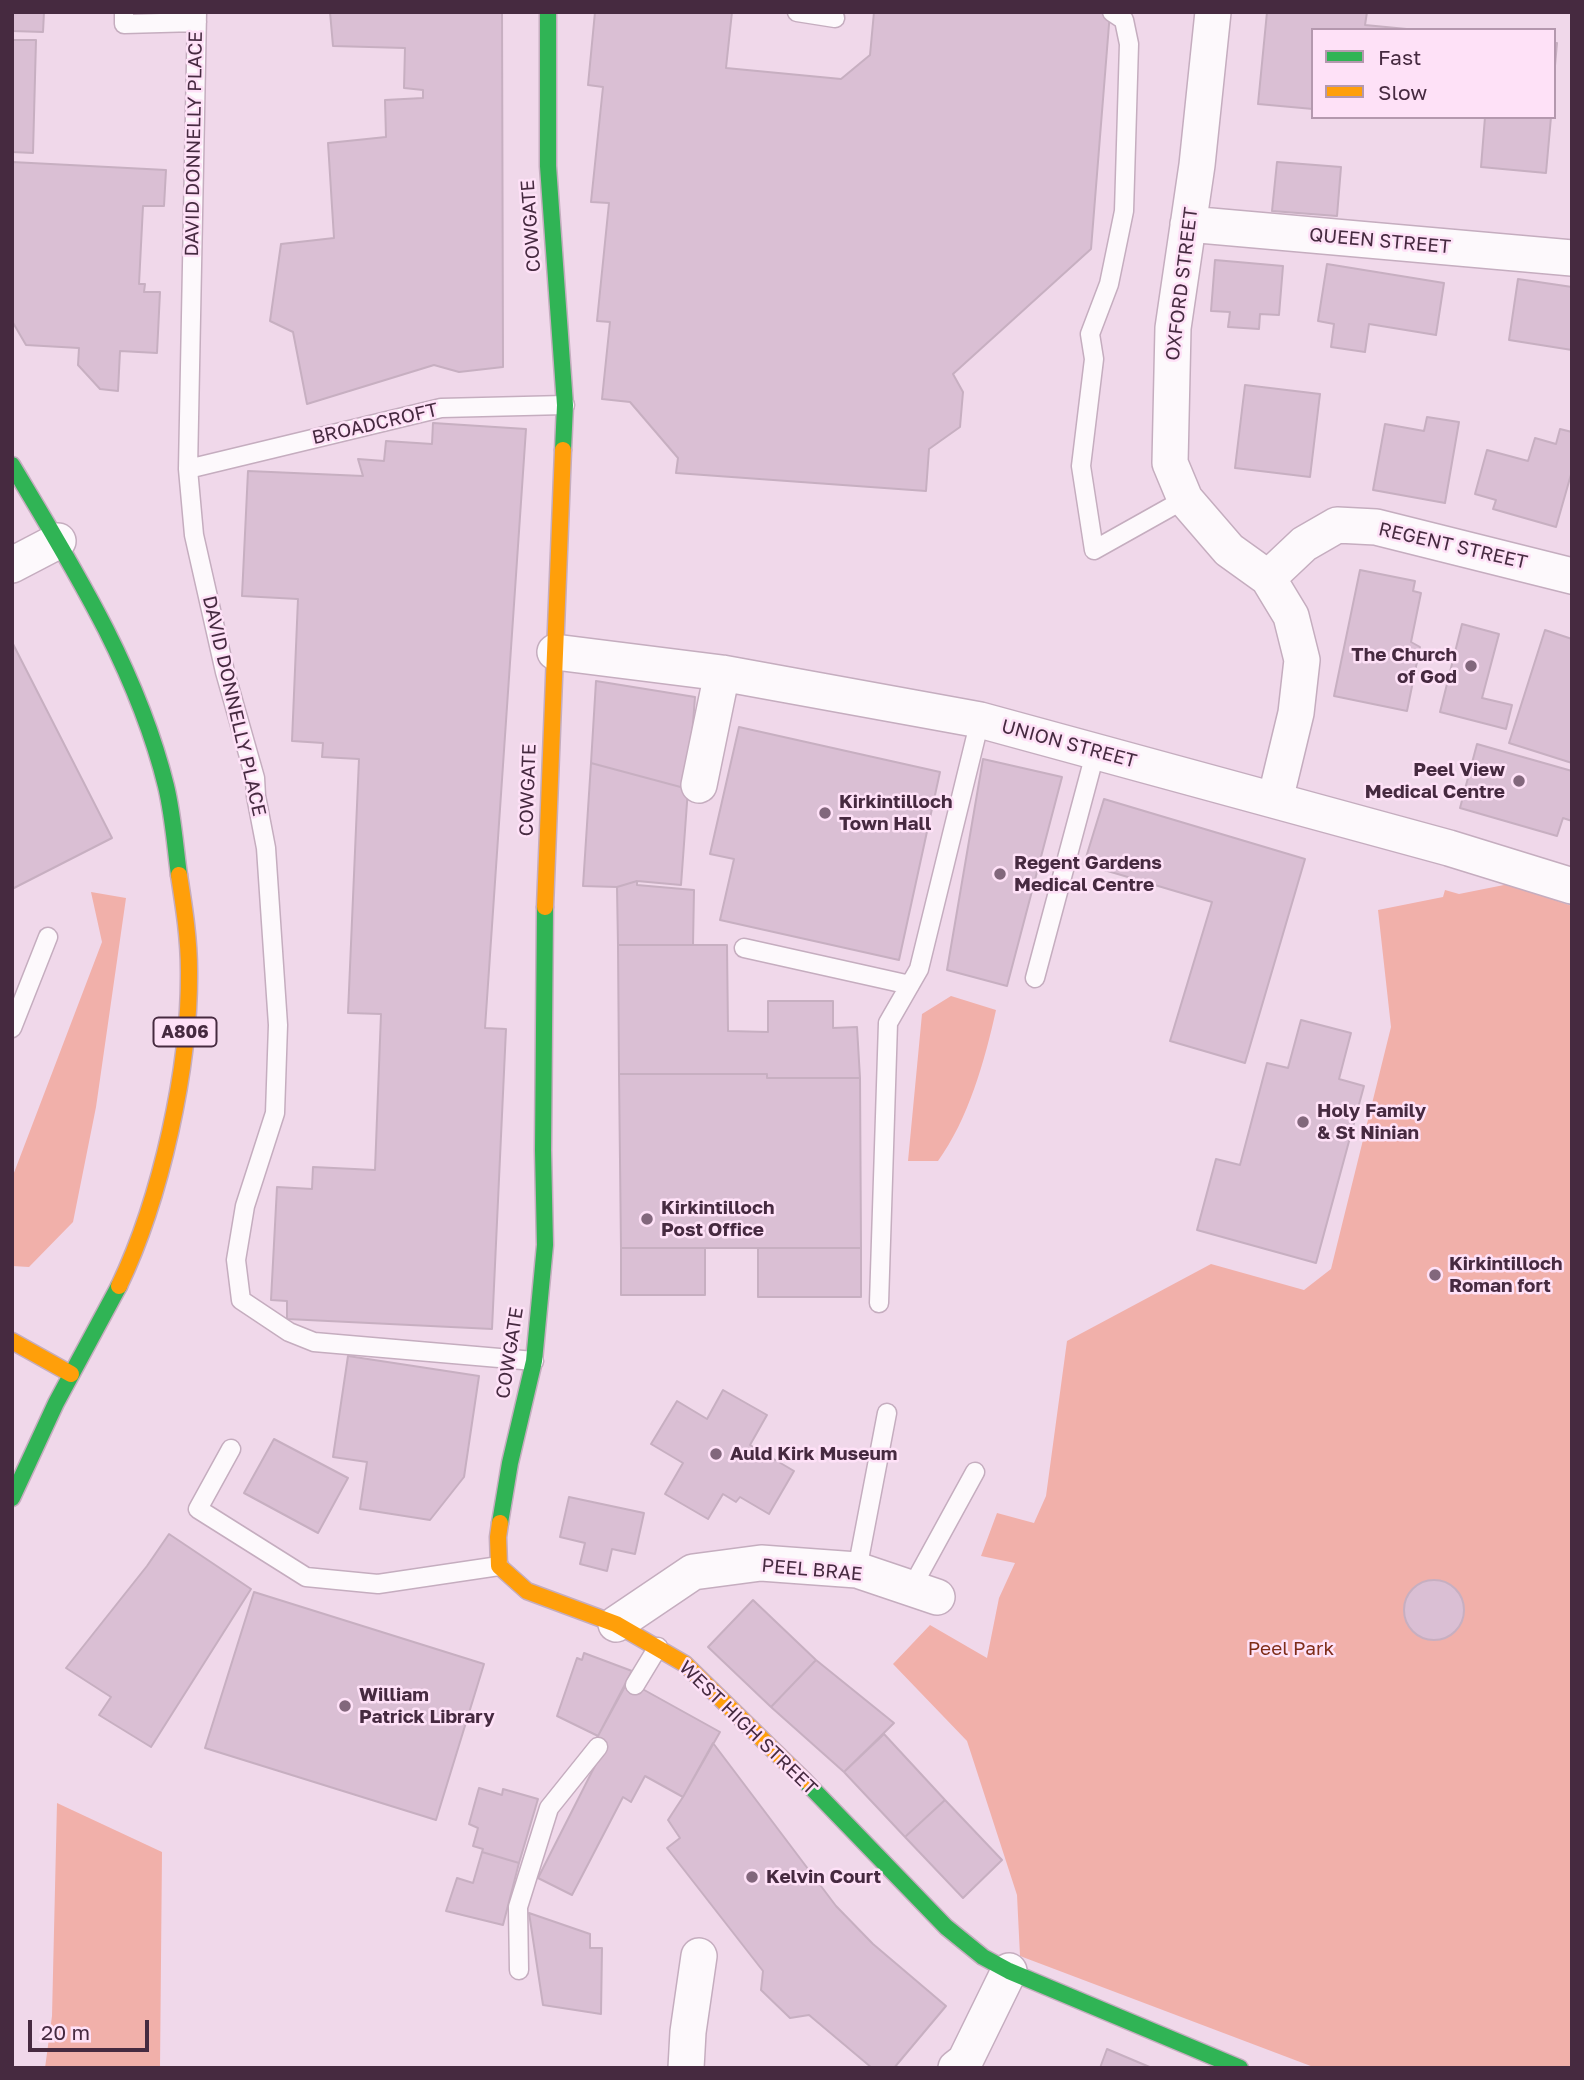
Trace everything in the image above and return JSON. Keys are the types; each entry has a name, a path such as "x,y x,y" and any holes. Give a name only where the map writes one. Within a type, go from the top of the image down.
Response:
{"street":[{"name":"COWGATE","path":"499,1566 498,1536 510,1463 534,1361 545,1245 545,883 565,405 548,166 548,12"},
{"name":"OXFORD STREET","path":"1213,12 1173,328 1170,463 1185,499 1229,550 1268,578 1291,616 1302,660 1296,713 1275,800"},
{"name":"QUEEN STREET","path":"1188,224 1572,258"},
{"name":"A806","path":"12,465 107,630 128,677 166,787 186,919 189,986 183,1055 169,1129 138,1238 121,1283 38,1438 12,1498"},
{"name":"REGENT STREET","path":"1268,578 1304,544 1337,524 1376,527 1572,576"},
{"path":"12,565 58,541"},
{"name":"UNION STREET","path":"555,652 722,673 980,720 1449,848 1572,886"},
{"path":"699,785 722,673"},
{"path":"12,1341 71,1374"},
{"name":"PEEL BRAE","path":"616,1624 693,1572 761,1563 857,1570 924,1592"},
{"name":"WEST HIGH STREET","path":"499,1566 527,1591 616,1624 685,1664 762,1737 946,1927 983,1957 1240,2068"},
{"path":"686,2068 688,2032 699,1956"},
{"path":"956,2068 965,2061 1009,1970"}],"lane":[{"path":"124,12 124,24 197,17"},
{"path":"797,12 835,18"},
{"path":"1112,12 1124,20 1129,44 1125,197 1108,284 1090,334 1094,359 1082,466 1094,550 1185,499"},
{"name":"DAVID DONNELLY PLACE","path":"197,17 188,469 194,535 225,672 255,778 266,848 278,1025 275,1113 245,1206 236,1260 241,1300 289,1332 314,1342 534,1361"},
{"name":"BROADCROFT","path":"188,469 441,408 565,405"},
{"path":"879,1303 888,1023 919,969 980,720"},
{"path":"1035,978 1096,751"},
{"path":"12,1028 48,937"},
{"path":"744,948 910,985"},
{"path":"857,1570 887,1413"},
{"path":"231,1448 198,1509 306,1577 378,1584 499,1566"},
{"path":"924,1592 975,1472"},
{"path":"635,1685 658,1647"},
{"path":"519,1970 518,1907 549,1808 598,1747"}],"green space":[{"name":"Peel Park","path":"1509,884 1572,906 1572,2068 1316,2068 1020,1956 1017,1895 967,1741 893,1664 930,1625 987,1658 999,1598 1015,1563 981,1556 997,1513 1034,1523 1046,1496 1067,1341 1211,1264 1304,1290 1331,1269 1391,1027 1378,910 1443,897 1445,890 1459,894"},
{"path":"91,892 126,898 96,1107 73,1222 29,1267 12,1266 12,1178 102,942"},
{"path":"951,996 996,1010 987,1049 967,1108 938,1161 908,1161 922,1014"},
{"path":"57,1803 162,1852 160,2068 45,2068 52,2016"}],"building":[{"path":"12,12 44,12 43,32 12,31"},
{"path":"330,12 502,12 503,367 459,372 434,365 307,404 293,332 270,321 281,244 334,238 328,143 386,137 385,100 423,98 423,90 404,88 405,48 333,46"},
{"path":"595,12 732,12 726,68 841,79 870,55 874,12 1110,12 1091,249 953,374 963,392 960,427 929,449 926,491 676,473 678,458 630,402 602,399 610,322 597,321 609,203 591,202 603,87 588,85"},
{"path":"1267,12 1367,12 1365,25 1396,28 1311,28 1311,109 1258,104"},
{"path":"12,40 36,40 33,153 12,152"},
{"path":"1485,119 1551,119 1546,173 1481,167"},
{"path":"12,162 166,170 164,206 143,206 139,284 145,284 144,292 160,292 157,353 120,351 118,391 100,389 78,365 79,348 26,345 12,321"},
{"path":"1277,162 1341,167 1337,216 1272,211"},
{"path":"1215,260 1283,266 1279,315 1260,314 1259,329 1228,327 1230,312 1211,311"},
{"path":"1327,264 1444,283 1436,335 1369,324 1365,352 1331,347 1334,324 1318,321"},
{"path":"1518,279 1572,287 1572,350 1509,340"},
{"path":"1245,385 1320,394 1310,477 1235,468"},
{"path":"1427,417 1459,422 1445,503 1373,490 1385,424 1424,431"},
{"path":"433,423 526,429 485,1028 506,1029 492,1329 287,1319 287,1301 271,1300 277,1187 312,1189 313,1167 375,1170 381,1014 348,1013 359,759 322,757 323,743 292,741 298,599 242,596 248,471 363,476 358,459 384,461 386,441 432,444"},
{"path":"1560,429 1572,432 1572,471 1556,527 1493,509 1496,500 1475,494 1487,450 1528,461 1535,438 1556,444"},
{"path":"1360,570 1415,581 1413,591 1421,593 1411,642 1420,647 1407,711 1334,696"},
{"name":"The Church of God","path":"1462,624 1499,634 1482,698 1512,705 1506,729 1440,712"},
{"path":"1545,630 1572,639 1572,763 1509,743"},
{"path":"12,642 112,838 12,889"},
{"path":"596,681 695,697 688,789 591,763"},
{"name":"Kirkintilloch Town Hall","path":"739,727 940,772 899,960 720,920 734,859 710,854"},
{"name":"Peel View Medical Centre","path":"1477,744 1572,771 1572,821 1563,818 1557,836 1460,808"},
{"name":"Regent Gardens Medical Centre","path":"983,759 1062,777 1007,986 947,970"},
{"path":"591,763 688,789 681,885 637,881 617,887 583,886"},
{"path":"1104,799 1305,859 1245,1063 1170,1041 1212,902 1084,864"},
{"path":"637,881 637,885 694,890 693,945 618,945 617,887"},
{"path":"618,945 727,945 728,1031 768,1032 768,1001 833,1001 833,1028 857,1027 860,1078 767,1078 767,1074 619,1074"},
{"name":"Holy Family & St Ninian","path":"1301,1020 1351,1033 1339,1079 1364,1086 1316,1263 1197,1230 1216,1159 1240,1165 1267,1063 1288,1068"},
{"path":"619,1074 767,1074 767,1078 860,1078 861,1248 621,1248"},
{"path":"621,1248 705,1248 705,1295 621,1295"},
{"path":"758,1248 861,1248 861,1297 758,1297"},
{"path":"348,1356 479,1376 464,1477 430,1520 360,1509 367,1462 333,1457"},
{"name":"Auld Kirk Museum","path":"723,1390 767,1415 750,1445 794,1471 769,1514 740,1497 736,1502 723,1494 708,1519 665,1494 683,1463 651,1444 677,1401 707,1419"},
{"path":"274,1439 348,1478 318,1533 244,1493"},
{"path":"569,1497 644,1513 635,1554 612,1549 607,1571 580,1564 585,1543 560,1537"},
{"path":"169,1534 251,1589 151,1747 99,1715 111,1697 66,1668"},
{"path":"1434,1580 1446,1582 1459,1593 1464,1610 1462,1622 1451,1635 1434,1640 1422,1638 1409,1627 1404,1610 1406,1598 1417,1585"},
{"name":"William Patrick Library","path":"254,1592 484,1664 436,1820 205,1748"},
{"path":"753,1600 816,1660 771,1707 708,1647"},
{"path":"584,1653 632,1671 598,1736 557,1716 577,1658 582,1660"},
{"path":"816,1660 894,1723 844,1772 771,1707"},
{"path":"628,1681 720,1732 683,1797 645,1776 631,1802 623,1797 572,1895 538,1878 603,1750 593,1745"},
{"path":"884,1734 945,1800 905,1837 844,1772"},
{"name":"Kelvin Court","path":"713,1743 836,1906 873,1944 946,2006 894,2068 872,2068 809,2015 790,2018 761,1990 763,1971 667,1848 680,1838 668,1820"},
{"path":"479,1788 502,1795 503,1789 538,1799 519,1863 482,1852 483,1849 473,1846 478,1828 469,1824"},
{"path":"945,1800 1002,1860 963,1898 905,1837"},
{"path":"482,1852 519,1863 503,1925 446,1911 457,1878 473,1883"},
{"path":"529,1913 590,1934 590,1948 602,1948 601,2014 543,2005"},
{"path":"1107,2049 1152,2068 1100,2068"}],"traffic: fast":[{"path":"548,12 548,166 565,405 563,450"},
{"path":"12,465 101,620 138,701 166,786 179,875"},
{"path":"500,1523 510,1463 534,1361 545,1245 545,907"},
{"path":"12,1498 56,1403 119,1286"},
{"path":"804,1780 946,1927 983,1957 1009,1971 1240,2068"}],"traffic: slow":[{"path":"545,907 563,450"},
{"path":"119,1286 148,1213 160,1173 184,1049 189,971 179,875"},
{"path":"12,1341 71,1374"},
{"path":"500,1523 499,1566 527,1591 616,1624 685,1664 804,1780"}],"place":[{"name":"The Church of God","path":"1471,666"},
{"name":"Peel View Medical Centre","path":"1519,781"},
{"name":"Kirkintilloch Town Hall","path":"825,813"},
{"name":"Regent Gardens Medical Centre","path":"1000,874"},
{"name":"Holy Family & St Ninian","path":"1303,1122"},
{"name":"Kirkintilloch Post Office","path":"647,1219"},
{"name":"Kirkintilloch Roman fort","path":"1435,1275"},
{"name":"Auld Kirk Museum","path":"716,1454"},
{"name":"William Patrick Library","path":"345,1706"},
{"name":"Kelvin Court","path":"752,1877"}]}
